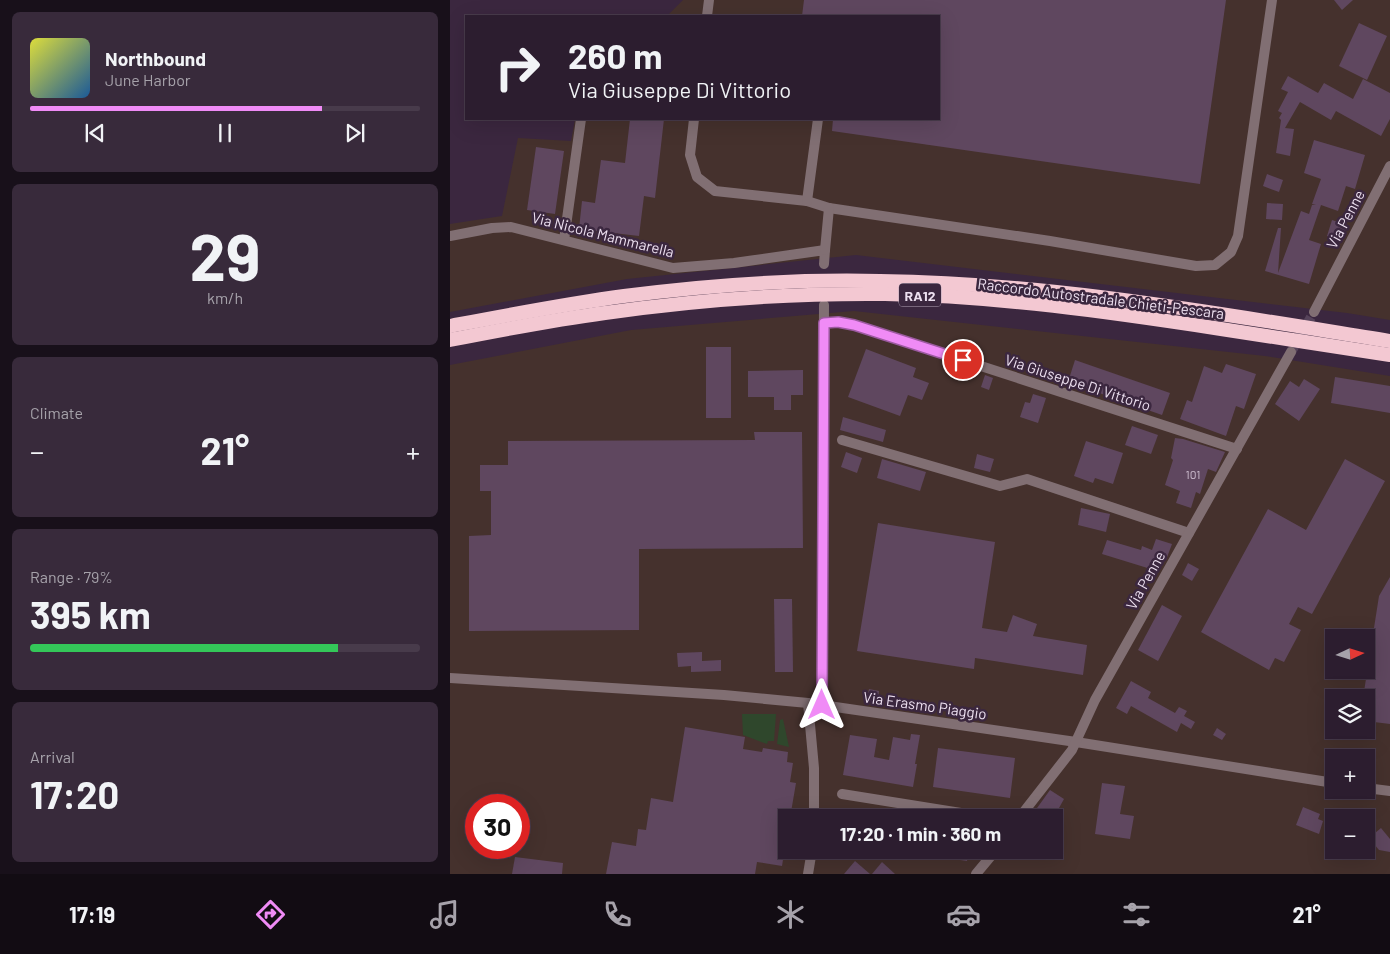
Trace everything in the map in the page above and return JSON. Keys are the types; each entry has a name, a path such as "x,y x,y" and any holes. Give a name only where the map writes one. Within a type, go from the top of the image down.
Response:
{"highway":[{"name":"Raccordo Autostradale Chieti-Pescara","path":"450,326 570,304 662,292 733,285 878,280 956,283 1060,292 1390,342"},
{"name":"Raccordo Autostradale Chieti-Pescara","path":"450,340 574,317 672,304 783,296 883,294 971,298 1061,306 1390,355"}],"street":[{"path":"707,15 709,0"},
{"path":"694,120 690,155 696,178 716,191 807,201 829,208 1050,241 1196,266 1215,265 1231,252 1238,236 1272,0"},
{"path":"564,240 581,120"},
{"path":"807,201 818,120"},
{"name":"Via Penne","path":"1314,312 1390,166"},
{"path":"824,264 829,208"},
{"name":"Via Nicola Mammarella","path":"450,236 492,228 511,227 674,268 734,264 825,250"},
{"path":"822,705 824,304"},
{"name":"Via Giuseppe Di Vittorio","path":"824,323 838,322 854,325 1237,449"},
{"name":"Via Penne","path":"1026,809 1072,750 1095,700 1292,352"},
{"path":"842,440 1000,486 1027,479 1189,533"},
{"name":"Via Erasmo Piaggio","path":"450,678 724,695 808,703 1076,742 1325,782"},
{"path":"808,703 814,768 814,809"},
{"path":"1375,789 1390,791 1388,799 1390,801"},
{"path":"842,794 936,809"},
{"path":"808,874 810,859"},
{"path":"976,874 988,859"}],"shaded area":[{"path":"683,0 1390,0 1390,320 1347,313 856,255 627,279 450,312 450,224 502,216 518,138 571,141 575,120 940,120 940,15 668,15"},
{"path":"854,311 1265,356 1390,376 1390,874 450,874 450,365 631,330"}],"green space":[{"path":"742,714 776,714 774,741 768,741 767,744 743,735"},
{"path":"783,719 789,747 777,744 780,720"}],"building":[{"path":"804,0 1226,0 1200,184 832,131 833,120 940,120 940,15 802,15"},
{"path":"1334,0 1353,0 1342,10"},
{"path":"1359,23 1387,36 1367,80 1339,66"},
{"path":"1288,76 1318,93 1324,83 1353,99 1363,79 1390,93 1390,119 1381,136 1336,111 1331,120 1300,102 1285,128 1294,129 1290,156 1276,153 1281,120 1279,118 1282,113 1278,111 1288,92 1281,89"},
{"path":"630,120 664,120 655,198 644,196 639,236 579,229 582,201 595,203 601,160 625,163"},
{"path":"1314,140 1365,155 1355,189 1346,186 1338,211 1321,205 1309,240 1321,244 1309,284 1265,271 1278,228 1281,228 1278,273 1301,211 1309,214 1312,205 1316,205 1312,204 1321,179 1304,173"},
{"path":"536,147 564,151 555,214 527,210"},
{"path":"1267,174 1283,180 1279,192 1263,186"},
{"path":"1267,203 1283,204 1282,220 1266,219"},
{"path":"1332,220 1347,225 1342,241 1327,236"},
{"path":"706,347 731,347 731,418 706,418"},
{"path":"866,349 916,368 913,377 929,383 922,400 908,395 900,416 848,397"},
{"path":"1075,360 1170,393 1162,415 1068,382"},
{"path":"1226,364 1256,374 1244,409 1236,406 1226,436 1180,419 1187,400 1192,402 1204,366 1222,373"},
{"path":"803,370 803,395 791,395 791,410 774,410 774,397 748,397 748,371"},
{"path":"985,375 993,378 989,390 981,387"},
{"path":"1335,377 1390,386 1390,413 1331,403"},
{"path":"1304,379 1320,389 1299,421 1275,404 1290,381 1299,387"},
{"path":"1033,394 1046,398 1038,423 1020,417 1025,402 1030,403"},
{"path":"843,417 886,430 883,442 840,430"},
{"path":"1132,426 1158,435 1151,454 1125,445"},
{"path":"754,432 802,432 803,548 639,549 639,630 469,631 469,536 491,535 491,491 480,491 480,465 508,465 508,441 755,440"},
{"path":"1175,438 1225,452 1216,472 1208,469 1200,494 1196,492 1191,508 1176,503 1180,491 1165,485 1173,460 1171,458"},
{"path":"1086,441 1123,453 1113,484 1095,478 1093,483 1074,476"},
{"path":"846,452 862,458 857,473 841,467"},
{"path":"977,454 994,459 990,472 974,468"},
{"path":"882,459 926,472 920,491 877,478"},
{"path":"1345,459 1385,481 1312,614 1298,607 1289,624 1301,630 1284,662 1275,658 1269,670 1201,632 1268,509 1306,530"},
{"path":"1081,508 1110,514 1106,532 1078,525"},
{"path":"878,523 995,542 982,628 1007,632 1013,615 1037,624 1033,636 1087,645 1083,675 975,658 974,669 857,651"},
{"path":"1156,539 1172,544 1166,560 1158,557 1154,570 1102,554 1107,540 1141,550 1142,546 1152,550"},
{"path":"1188,563 1199,569 1192,581 1182,575"},
{"path":"1390,577 1390,724 1375,722 1375,689 1364,689 1366,679 1375,679 1374,629 1379,596"},
{"path":"774,599 792,599 793,672 775,672"},
{"path":"1162,605 1182,616 1158,661 1138,650"},
{"path":"702,652 702,661 721,660 721,671 691,672 691,666 678,667 677,653"},
{"path":"1131,681 1151,692 1148,698 1175,713 1179,707 1187,711 1184,716 1195,722 1191,729 1181,723 1177,732 1131,706 1127,714 1116,708"},
{"path":"869,689 879,691 878,699 867,697"},
{"path":"685,727 745,737 743,749 762,752 763,748 788,752 787,762 793,763 790,782 796,783 792,809 778,809 778,859 783,859 782,866 757,862 755,874 606,874 612,842 636,846 638,829 646,830 651,798 673,802"},
{"path":"1217,728 1226,734 1222,740 1213,735"},
{"path":"911,734 920,735 913,787 843,775 850,735 877,739 874,757 889,760 893,737 910,740"},
{"path":"938,748 1015,758 1010,798 933,787"},
{"path":"1102,783 1125,786 1120,814 1134,816 1130,839 1095,834"},
{"path":"1050,790 1064,799 1058,809 1036,809"},
{"path":"1303,807 1320,814 1318,819 1323,821 1319,834 1296,825"},
{"path":"1381,828 1390,839 1390,852 1379,850 1375,845 1375,833"},
{"path":"515,859 563,863 562,874 512,874"},
{"path":"855,861 870,874 844,874"},
{"path":"882,862 895,874 872,874"}],"tunnel":[{"path":"1291,352 1314,312"}],"route":[{"path":"822,705 824,323 838,322 854,325 963,360"}]}
